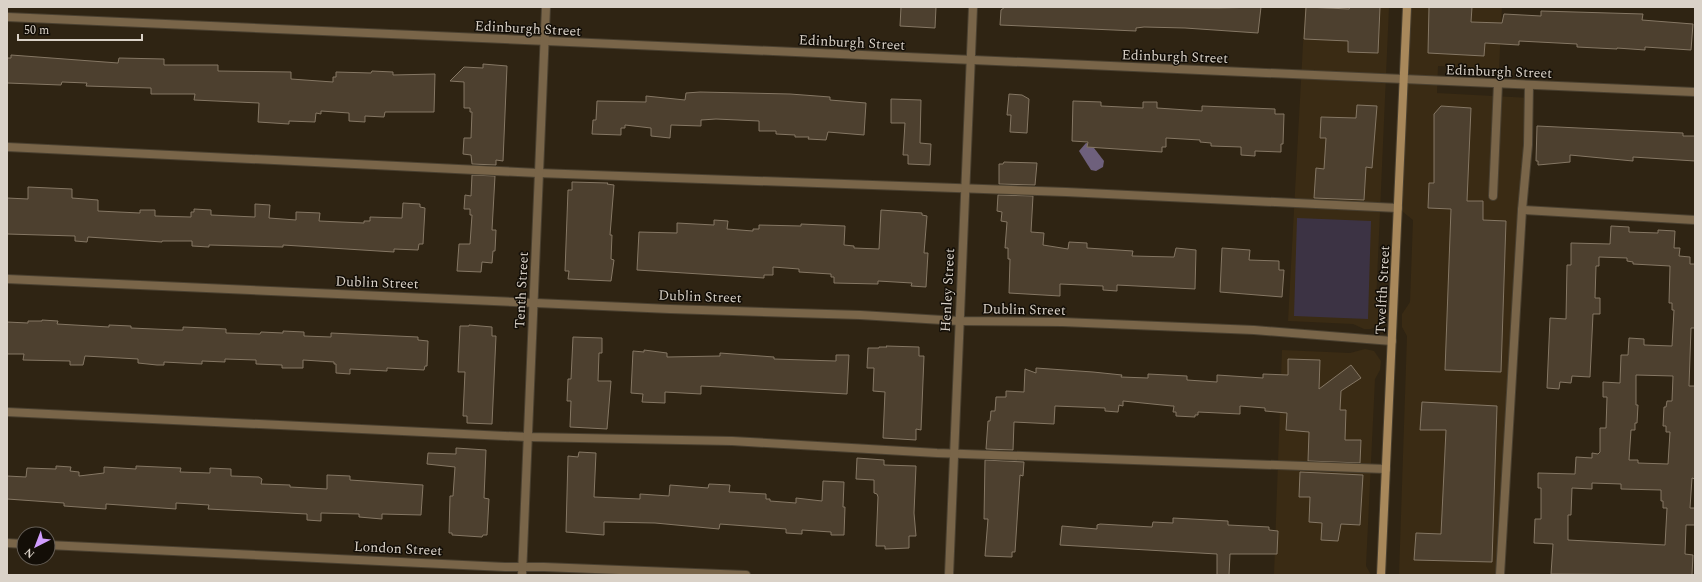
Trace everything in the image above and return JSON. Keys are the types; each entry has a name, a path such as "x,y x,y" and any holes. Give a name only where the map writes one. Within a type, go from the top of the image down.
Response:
{"street":[{"name":"Tenth Street","path":"522,571 546,7"},
{"name":"Henley Street","path":"949,575 964,189 973,7"},
{"name":"Twelfth Street","path":"1381,575 1403,79 1408,7"},
{"name":"Edinburgh Street","path":"7,17 1695,92"},
{"path":"1493,196 1498,84"},
{"path":"1500,575 1522,210 1528,145 1529,85"},
{"path":"7,147 538,173 964,189 1398,208"},
{"path":"1522,210 1695,220"},
{"name":"Dublin Street","path":"7,279 860,315 959,322 1062,322 1254,330 1392,341"},
{"path":"7,412 528,437 732,441 929,453 1386,468"},
{"name":"London Street","path":"56,545 522,571 746,575"}],"shaded area":[{"path":"1305,7 1389,7 1376,303 1383,318 1379,325 1371,329 1364,329 1353,324 1288,321"},
{"path":"1407,7 1502,7 1499,69 1438,66 1437,93 1530,98 1500,575 1399,575 1407,336 1402,327 1402,314 1410,302 1413,220 1398,208"},
{"path":"1086,143 1091,144 1104,161 1103,167 1096,171 1091,170 1079,151"},
{"path":"1297,218 1371,221 1368,319 1294,316"},
{"path":"1365,349 1374,351 1381,361 1380,370 1375,379 1366,566 1371,575 1274,575 1282,350 1350,353"}],"building":[{"path":"901,7 936,7 935,28 900,26"},
{"path":"1005,7 1261,7 1258,33 1185,28 1144,27 1136,28 1136,31 1000,25 1001,10"},
{"path":"1306,7 1349,9 1350,7 1380,7 1378,53 1348,52 1348,41 1304,39"},
{"path":"1429,7 1472,7 1471,22 1502,23 1504,14 1541,16 1541,11 1643,14 1642,20 1693,24 1691,50 1645,47 1645,50 1577,47 1577,44 1519,41 1519,45 1485,43 1484,56 1428,53"},
{"path":"11,55 118,63 119,58 164,59 164,65 218,65 218,71 291,72 291,79 333,82 333,77 336,77 336,72 393,72 393,75 435,74 434,112 385,112 384,117 365,116 365,122 349,121 349,113 321,111 321,114 316,113 315,122 289,121 289,124 258,122 259,103 194,100 195,94 151,94 151,88 86,86 87,83 62,82 61,85 7,83 7,58 11,58"},
{"path":"483,64 507,66 503,161 496,160 496,165 472,164 471,155 463,154 464,138 471,138 472,112 470,112 470,108 464,108 464,82 450,81 464,67 483,68"},
{"path":"686,93 790,94 830,97 830,100 866,103 864,135 828,132 826,140 808,139 809,137 795,137 795,135 776,134 776,131 759,131 759,121 716,119 701,120 701,126 671,125 670,138 651,136 651,128 625,125 625,128 621,128 621,135 592,134 593,120 596,120 597,101 646,102 646,96 685,100"},
{"path":"1009,94 1022,95 1029,99 1027,133 1010,132 1011,115 1007,115"},
{"path":"891,99 921,100 920,143 931,144 930,165 908,164 908,155 903,155 905,123 891,123"},
{"path":"1073,101 1101,102 1101,106 1143,108 1143,102 1157,102 1157,108 1202,111 1202,106 1275,109 1275,114 1284,114 1283,144 1281,144 1281,152 1255,151 1255,156 1241,155 1241,147 1211,146 1211,143 1200,142 1200,140 1166,138 1166,147 1162,147 1162,152 1087,147 1088,142 1072,141"},
{"path":"1357,105 1377,106 1372,168 1366,167 1364,200 1314,198 1316,168 1324,169 1326,138 1320,138 1321,117 1356,118"},
{"path":"1441,106 1471,108 1467,201 1483,201 1483,220 1506,221 1501,372 1445,370 1451,209 1428,208 1429,183 1434,183 1434,114"},
{"path":"1537,126 1683,133 1683,136 1695,136 1695,161 1633,157 1633,161 1570,155 1570,162 1538,165 1538,161 1536,161"},
{"path":"1004,162 1037,163 1035,185 999,184 999,164 1003,164"},
{"path":"472,175 495,176 492,230 496,230 495,251 493,251 492,263 482,262 481,272 457,271 459,244 470,244 472,215 470,215 470,209 464,209 465,195 471,196"},
{"path":"572,182 608,183 607,184 614,185 610,235 612,235 611,259 614,260 611,281 568,279 569,271 565,271 568,190 572,190"},
{"path":"28,187 72,189 72,198 98,200 98,211 140,213 140,210 155,210 155,216 191,217 191,212 194,212 194,209 211,210 211,215 255,217 255,204 270,205 269,218 296,220 296,212 320,213 319,221 364,223 364,221 370,221 370,217 402,218 403,203 420,204 420,207 425,208 423,244 419,244 418,250 394,249 394,252 283,245 283,247 209,245 209,247 192,246 192,241 162,242 88,237 87,242 75,241 75,236 7,234 7,198 28,199"},
{"path":"998,195 1033,196 1031,232 1044,233 1043,245 1068,249 1069,242 1087,243 1087,248 1133,251 1132,256 1174,257 1176,248 1196,250 1195,289 1117,285 1117,291 1103,290 1103,286 1060,284 1060,296 1009,293 1010,259 1008,259 1008,248 1005,248 1007,222 1001,221 1002,212 997,211"},
{"path":"881,210 922,213 922,215 927,216 924,253 928,253 926,287 911,286 912,283 878,281 878,284 834,283 834,277 831,277 831,274 799,272 799,269 773,267 773,275 764,275 764,278 637,270 639,232 677,233 677,223 714,225 714,220 728,221 727,229 753,231 753,229 759,229 759,225 801,226 801,224 845,226 844,245 854,246 854,248 879,249"},
{"path":"1611,226 1629,227 1629,232 1658,233 1658,230 1675,231 1674,248 1680,248 1679,256 1690,257 1690,264 1695,264 1695,328 1691,328 1689,386 1695,386 1695,479 1692,478 1690,508 1695,508 1695,525 1686,525 1685,554 1693,555 1692,575 1551,574 1553,544 1534,543 1535,519 1541,519 1541,488 1538,488 1538,473 1575,474 1576,457 1592,458 1592,453 1598,454 1600,452 1600,428 1606,428 1607,397 1603,397 1603,382 1620,383 1621,355 1628,355 1629,338 1644,339 1644,345 1672,346 1674,310 1672,310 1672,303 1669,303 1670,266 1633,264 1633,262 1627,261 1627,258 1599,257 1599,266 1596,266 1595,298 1600,298 1600,314 1593,314 1590,377 1572,376 1571,383 1560,382 1559,389 1547,388 1550,318 1566,319 1567,265 1571,265 1571,243 1610,244","holes":["1636,375 1673,376 1672,401 1667,401 1666,407 1664,407 1663,426 1666,426 1666,432 1670,432 1668,464 1638,463 1638,460 1629,460 1631,430 1635,430 1635,423 1637,423 1638,405 1636,405","1592,483 1621,484 1621,489 1661,490 1661,501 1663,501 1663,508 1667,508 1665,545 1568,540 1568,515 1571,515 1572,488 1592,489"]},
{"path":"1222,248 1250,250 1249,260 1279,261 1279,270 1284,270 1282,297 1220,292"},
{"path":"28,321 58,321 57,324 109,327 109,325 131,326 131,328 177,330 183,330 183,327 226,329 226,333 260,334 261,332 283,333 283,331 304,332 304,336 331,337 331,333 418,337 418,340 428,341 427,366 425,366 424,370 387,368 387,371 350,369 350,374 336,373 336,364 334,364 334,362 303,360 303,368 282,368 282,365 256,364 256,360 225,359 225,362 202,361 202,364 164,362 164,365 157,365 138,363 138,359 85,356 83,365 70,365 70,361 23,360 24,354 7,354 7,322 28,323"},
{"path":"469,325 492,327 492,336 496,336 492,424 467,423 467,416 463,416 465,372 458,372 460,326"},
{"path":"573,337 602,338 602,353 599,353 598,381 611,381 607,429 570,427 571,401 567,401 568,379 571,379"},
{"path":"886,346 919,347 919,356 924,356 921,430 916,429 916,440 883,438 885,392 873,391 874,368 867,368 868,348 887,347"},
{"path":"644,350 667,353 667,357 720,356 720,353 774,357 774,359 836,361 836,355 849,355 847,394 701,386 701,394 665,392 665,403 642,402 643,394 631,393 633,351 644,352"},
{"path":"1288,359 1320,360 1319,389 1351,365 1361,378 1341,391 1340,410 1346,410 1345,440 1361,440 1360,463 1308,461 1309,432 1286,430 1287,413 1265,411 1265,408 1240,406 1240,414 1198,412 1198,415 1195,415 1195,417 1176,416 1176,412 1173,412 1174,406 1123,401 1123,406 1119,405 1118,412 1105,411 1105,408 1055,406 1054,424 1014,422 1013,450 986,449 988,421 990,421 991,411 995,411 996,397 1006,397 1006,391 1024,392 1025,369 1036,373 1036,368 1122,375 1121,377 1148,378 1148,374 1187,376 1187,380 1217,382 1217,375 1263,378 1263,374 1288,375"},
{"path":"1422,402 1497,406 1492,562 1414,560 1416,533 1441,534 1446,430 1420,430"},
{"path":"456,448 486,450 484,498 489,499 487,535 483,535 482,537 452,535 452,533 449,533 450,496 453,496 455,467 427,464 428,453 456,454"},
{"path":"579,452 596,453 594,497 640,499 640,494 669,496 670,485 708,488 709,484 730,485 729,492 766,494 766,499 770,499 770,501 796,503 796,498 822,501 823,481 844,482 844,535 831,535 831,532 802,530 802,534 786,533 786,529 720,524 719,529 655,523 604,522 604,535 566,532 568,456 578,457"},
{"path":"857,458 884,460 884,465 916,466 914,513 916,536 909,536 909,548 885,549 885,546 876,546 878,497 877,494 874,493 874,480 856,479"},
{"path":"985,460 1024,462 1023,476 1020,475 1015,552 1012,552 1012,557 985,556 988,519 984,519"},
{"path":"56,466 71,467 70,471 79,472 79,476 104,473 104,467 136,469 136,466 181,468 180,472 210,473 210,468 231,469 231,476 259,477 262,479 261,484 327,489 327,475 350,476 350,480 423,485 421,515 382,514 382,519 359,517 359,514 321,513 321,521 307,520 307,514 208,509 209,505 176,503 176,509 106,504 106,509 64,506 64,503 7,499 7,476 26,477 27,468 56,469"},
{"path":"1300,472 1363,475 1360,525 1341,524 1338,541 1321,540 1322,523 1309,522 1310,497 1299,497"},
{"path":"1173,518 1228,521 1228,525 1269,527 1269,530 1278,531 1277,554 1230,554 1229,575 1217,575 1217,554 1060,545 1062,526 1097,529 1097,525 1100,524 1152,527 1153,522 1173,523"}]}
